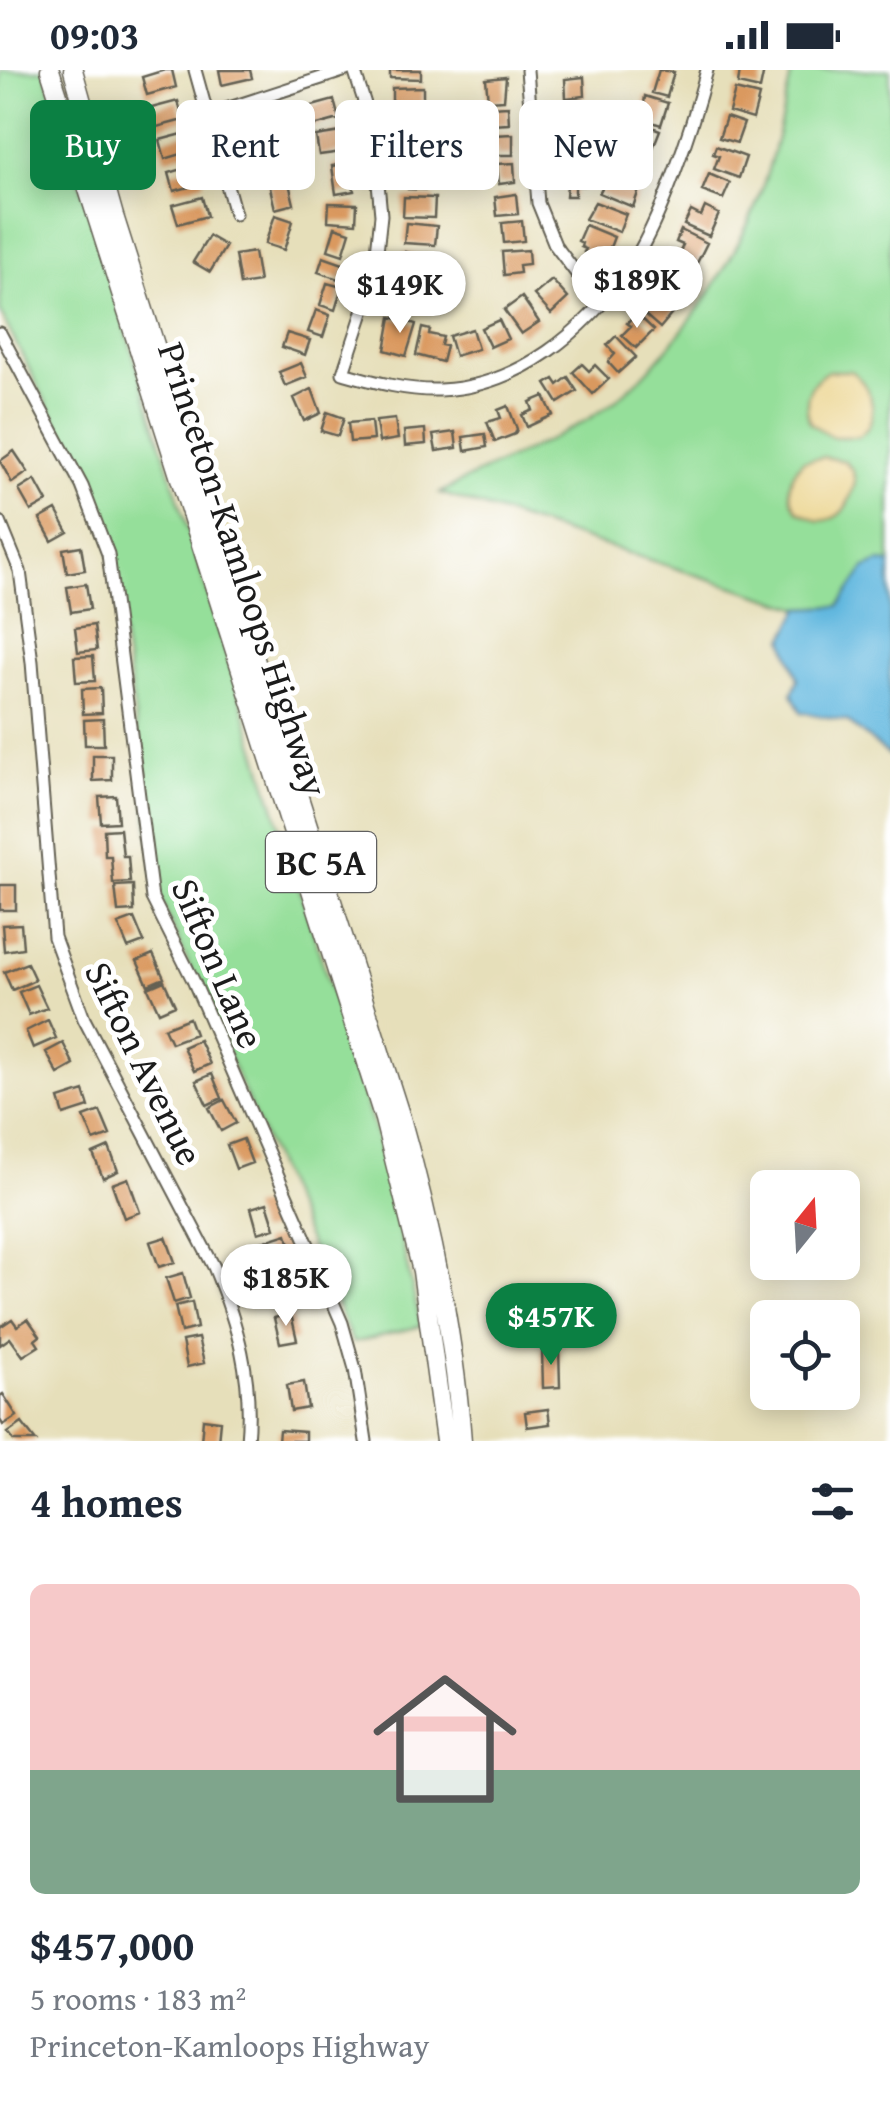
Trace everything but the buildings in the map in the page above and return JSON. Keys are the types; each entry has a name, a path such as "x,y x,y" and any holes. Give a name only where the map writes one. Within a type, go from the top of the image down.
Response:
{"main road":[{"name":"Princeton-Kamloops Highway","path":"50,70 384,1119 422,1271 445,1441"},
{"name":"Princeton-Kamloops Highway","path":"73,70 114,216 401,1118 438,1265 454,1353 462,1441"}],"street":[{"path":"195,70 204,100"},
{"path":"254,100 346,70"},
{"path":"354,70 373,129 381,216 374,279 342,372 399,388 443,390 488,381 532,362 568,338 629,268 666,193 707,70"},
{"path":"527,70 538,203 555,245 600,303"},
{"path":"228,190 235,214"},
{"name":"Sifton Lane","path":"0,332 82,486 108,554 152,898 193,980 342,1323 355,1370 366,1441"},
{"name":"Sifton Avenue","path":"0,522 20,571 32,662 54,937 84,1019 214,1267 229,1304 249,1382 248,1441"}],"green space":[{"path":"0,70 45,70 54,100 30,100 30,190 82,190 379,1144 421,1326 353,1343 157,891 105,517 0,312"},
{"path":"792,70 890,70 890,563 865,571 839,606 800,608 440,493 590,418 643,375 668,347 715,284 750,219 771,160"}],"sand":[{"path":"828,371 850,371 869,393 870,422 858,437 832,437 810,423 808,393"},
{"path":"824,457 845,461 853,471 855,483 840,514 819,521 798,511 790,485 803,461"}],"water":[{"path":"879,562 890,563 890,756 847,721 801,712 792,694 798,679 784,639 800,608 839,606 865,568"}]}
